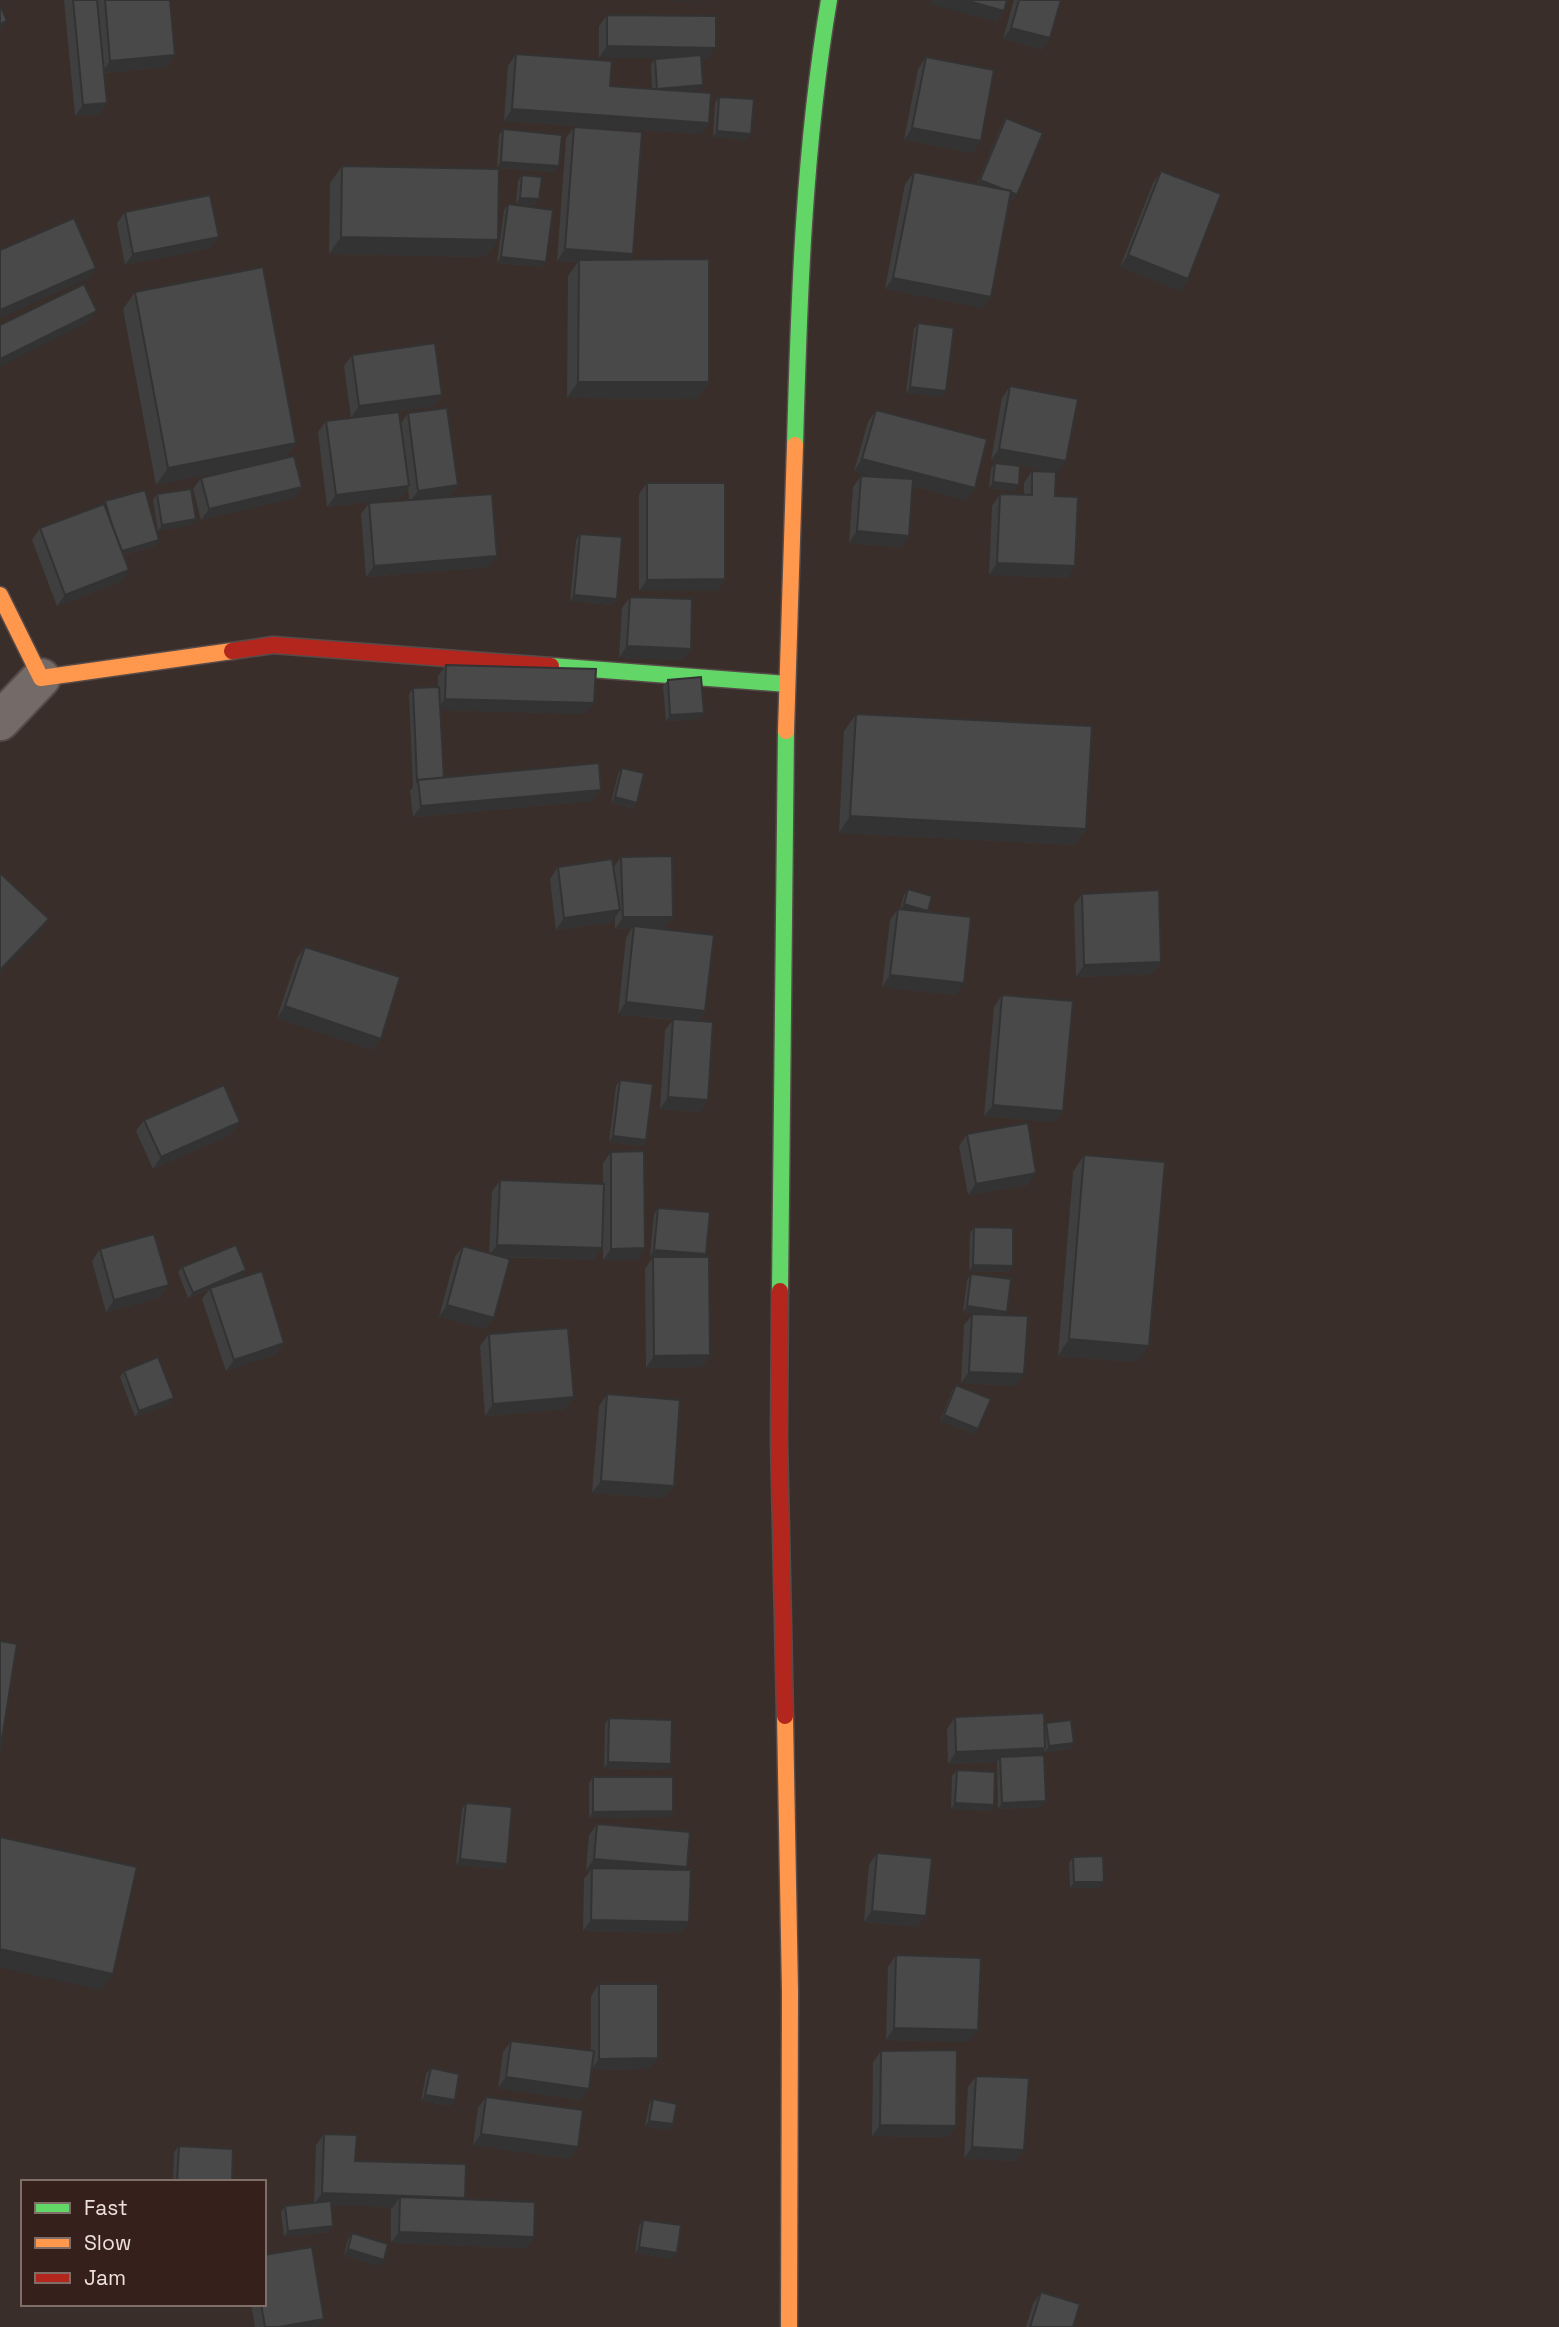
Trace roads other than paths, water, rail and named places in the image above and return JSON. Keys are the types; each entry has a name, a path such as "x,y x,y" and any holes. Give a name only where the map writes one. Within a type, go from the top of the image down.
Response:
{"main road":[{"path":"789,2327 790,1992 779,1438 787,684 800,276 817,72 829,0"},
{"path":"0,595 41,678 273,645 787,684"}],"street":[{"path":"0,721 41,678"}]}
